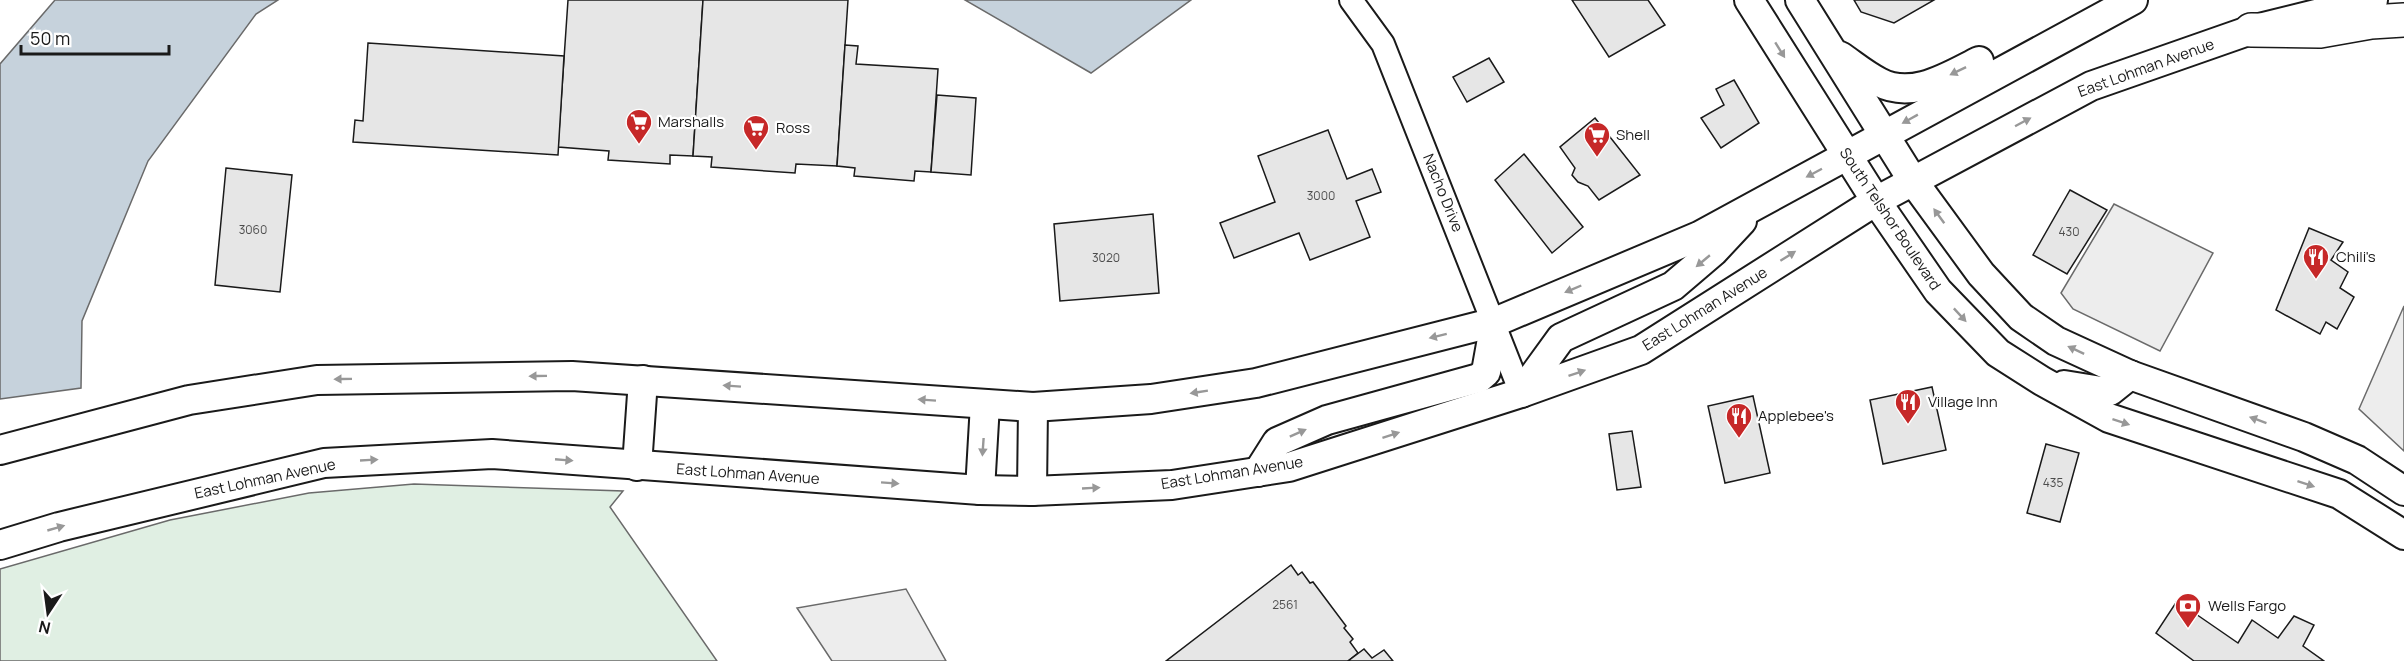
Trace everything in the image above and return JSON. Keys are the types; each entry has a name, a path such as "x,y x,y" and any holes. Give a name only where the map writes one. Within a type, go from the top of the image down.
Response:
{"highway":[{"path":"2251,30 2320,31 2372,22 2404,20"}],"main road":[{"name":"South Telshor Boulevard","path":"1749,0 1876,201 1938,291 1998,353 2042,381 2109,418 2339,494 2404,535"},
{"path":"1800,0 1913,181 1981,274 2021,317 2056,341 2130,375 2304,437 2357,460 2404,491"},
{"path":"0,450 189,400 316,380 572,376 1033,407 1151,399 1257,383 1495,322 1699,236 2072,31 2133,0"},
{"name":"East Lohman Avenue","path":"0,545 59,527 324,463 492,454 980,490 1032,491 1172,485 1289,467 1521,393 1641,350 1876,201 2091,86 2251,30 2373,0"},
{"path":"1831,51 1879,82 1907,90 1938,81 2008,47 2072,31"},
{"path":"1521,393 1561,338 1673,286 1714,251 1757,203"},
{"path":"1258,472 1277,442 1327,420 1479,378 1486,372 1495,322"},
{"path":"2042,381 2110,391 2130,375"},
{"path":"637,466 643,380"},
{"path":"980,490 985,404"},
{"path":"1032,491 1033,407"}],"street":[{"name":"Nacho Drive","path":"1351,0 1383,44 1495,322 1521,393"}],"green space":[{"path":"414,484 623,491 610,507 717,661 0,661 0,569 170,520 309,493"}],"shaded area":[{"path":"55,0 278,0 256,14 148,161 82,321 81,388 0,399 0,64"},
{"path":"965,0 1191,0 1091,73"},
{"path":"2114,204 2213,253 2160,351 2073,309 2061,293"},
{"path":"2404,306 2404,451 2359,409"},
{"path":"906,589 946,661 832,661 797,608"}],"building":[{"path":"568,0 703,0 693,156 670,155 670,164 608,160 609,151 558,147"},
{"path":"703,0 848,0 837,166 796,164 795,173 711,167 712,157 693,156"},
{"path":"1572,0 1648,0 1665,25 1609,57"},
{"path":"1854,0 1934,0 1894,23 1861,12"},
{"path":"368,43 564,56 558,155 353,142 355,120 363,121"},
{"path":"845,45 858,46 856,64 938,69 931,172 915,171 914,181 854,176 855,168 837,166"},
{"path":"1489,58 1504,82 1467,102 1453,77"},
{"path":"1734,80 1759,123 1721,148 1701,118 1724,105 1716,89"},
{"path":"937,95 976,98 971,175 931,172"},
{"name":"Shell","path":"1595,118 1640,175 1599,200 1588,186 1578,182 1572,175 1575,168 1560,147"},
{"path":"1328,130 1347,179 1372,169 1381,192 1356,201 1370,237 1310,260 1299,233 1234,258 1220,223 1275,202 1258,156"},
{"path":"1524,154 1583,227 1552,253 1495,180"},
{"path":"226,168 292,175 280,292 215,285"},
{"path":"2070,190 2107,210 2067,274 2033,255"},
{"path":"1153,214 1159,293 1060,301 1054,224"},
{"name":"Chili's","path":"2309,228 2343,242 2331,260 2348,272 2340,288 2354,297 2337,329 2326,322 2320,334 2276,310"},
{"name":"Village Inn","path":"1932,387 1946,450 1883,464 1870,400"},
{"name":"Applebee's","path":"1753,396 1770,473 1725,483 1708,406"},
{"path":"1632,431 1641,487 1617,490 1609,434"},
{"path":"2046,444 2079,453 2060,522 2027,513"},
{"path":"1291,565 1298,575 1302,572 1310,583 1313,582 1346,626 1344,628 1353,639 1350,642 1358,653 1348,661 1166,661"},
{"name":"Wells Fargo","path":"2177,601 2238,643 2252,620 2278,638 2294,616 2314,625 2303,646 2324,661 2194,661 2156,633"},
{"path":"1364,649 1372,658 1384,650 1393,661 1348,661"}],"place":[{"name":"Marshalls","path":"639,145"},
{"name":"Ross","path":"756,151"},
{"name":"Shell","path":"1597,158"},
{"name":"Chili's","path":"2316,280"},
{"name":"Village Inn","path":"1908,425"},
{"name":"Applebee's","path":"1739,439"},
{"name":"Wells Fargo","path":"2188,629"}]}
